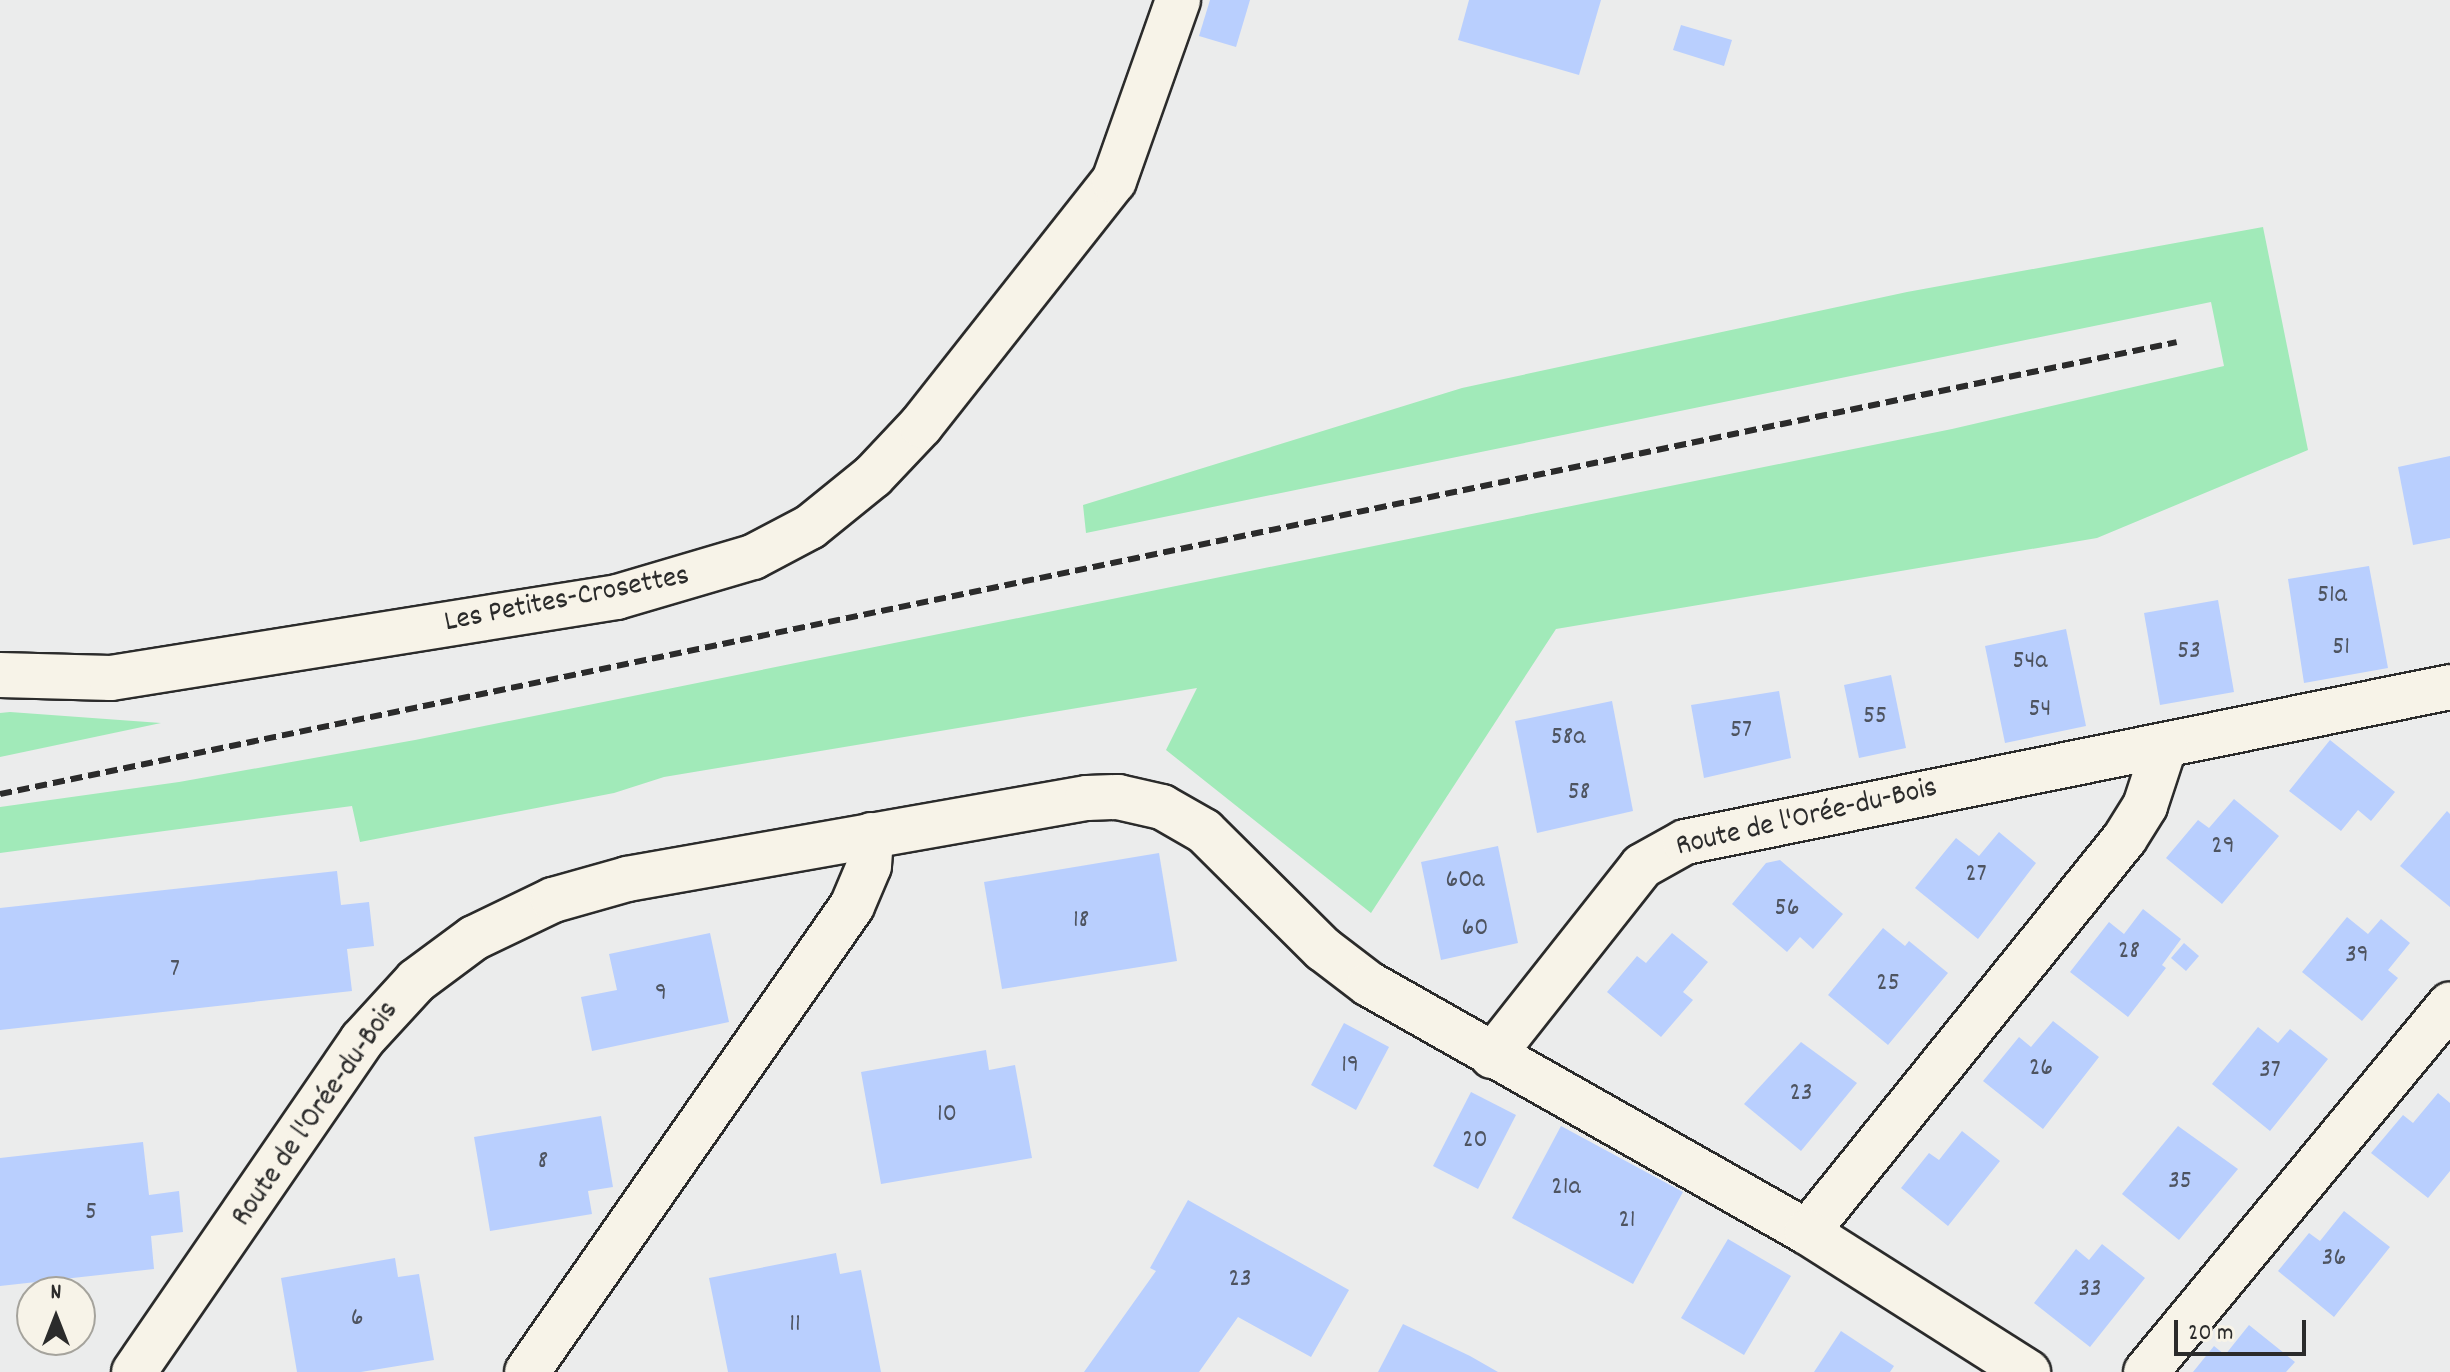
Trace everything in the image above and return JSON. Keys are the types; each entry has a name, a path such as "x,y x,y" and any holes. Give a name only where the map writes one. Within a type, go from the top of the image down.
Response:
{"street":[{"name":"Les Petites-Crosettes","path":"0,675 111,678 617,597 753,557 810,527 873,476 921,425 1114,181 1178,0"},
{"name":"Route de l'Orée-du-Bois","path":"1492,1056 1625,885 1663,851 1707,835 2450,687"},
{"path":"1807,1232 2125,838 2145,806 2165,745"},
{"name":"Route de l'Orée-du-Bois","path":"134,1372 362,1040 391,1005 443,960 515,916 593,887 1087,798 1139,799 1162,807 1220,842 1344,967 1492,1056 1807,1232 2028,1372"},
{"path":"527,1372 852,906 869,866 871,835"},
{"path":"2146,1372 2450,1004"}],"green space":[{"path":"2263,227 2308,450 2097,538 1556,629 1371,913 1166,750 1197,688 664,777 614,793 360,842 352,806 0,853 0,807 179,782 415,740 1952,429 2224,366 2211,302 1086,533 1083,505 1462,388 1907,292"},
{"path":"0,713 161,723 0,757"}],"building":[{"path":"1210,0 1250,0 1236,47 1199,36"},
{"path":"1469,0 1601,0 1579,75 1458,40"},
{"path":"1681,25 1732,40 1724,66 1673,50"},
{"path":"2450,456 2450,538 2413,545 2398,467"},
{"path":"2369,566 2388,668 2304,683 2288,579"},
{"path":"2218,600 2234,692 2160,705 2144,613"},
{"path":"2066,629 2086,726 2005,743 1985,646"},
{"path":"1891,675 1906,748 1859,758 1844,685"},
{"path":"1779,691 1791,758 1704,778 1691,705"},
{"path":"1612,701 1633,811 1537,833 1515,721"},
{"path":"2330,740 2395,792 2371,821 2358,810 2341,831 2289,791"},
{"path":"2234,799 2279,836 2222,904 2166,858 2198,820 2209,828"},
{"path":"2447,811 2450,814 2450,907 2400,866"},
{"path":"1999,832 2036,863 1978,939 1915,888 1956,838 1979,856"},
{"path":"1498,846 1518,943 1441,960 1421,862"},
{"path":"1159,853 1177,961 1002,989 984,882"},
{"path":"1780,860 1843,914 1813,949 1800,937 1787,952 1732,904 1766,863"},
{"path":"337,871 341,905 369,902 374,946 347,949 352,991 0,1030 0,908"},
{"path":"2143,909 2181,939 2162,965 2166,968 2128,1017 2070,972 2109,922 2124,934"},
{"path":"2347,917 2368,934 2381,919 2410,943 2388,970 2398,978 2362,1021 2302,972"},
{"path":"1883,928 1905,946 1909,941 1948,973 1888,1045 1828,995"},
{"path":"710,933 729,1022 592,1051 581,997 617,990 609,954"},
{"path":"1672,933 1708,962 1683,992 1693,1000 1661,1037 1607,992 1637,956 1646,963"},
{"path":"2184,943 2199,956 2186,971 2171,958"},
{"path":"2053,1021 2099,1057 2043,1129 1983,1081 2019,1037 2031,1047"},
{"path":"1344,1023 1389,1047 1356,1110 1311,1085"},
{"path":"2258,1027 2278,1043 2290,1029 2328,1059 2270,1131 2212,1084"},
{"path":"1801,1042 1857,1083 1801,1151 1744,1104"},
{"path":"986,1050 989,1070 1015,1065 1032,1158 881,1184 861,1072"},
{"path":"1471,1092 1516,1115 1478,1189 1433,1166"},
{"path":"2438,1093 2450,1103 2450,1171 2428,1198 2371,1153 2403,1115 2413,1123"},
{"path":"601,1116 613,1187 588,1191 592,1214 490,1231 474,1137"},
{"path":"1561,1126 1683,1192 1633,1284 1512,1218"},
{"path":"2178,1126 2238,1169 2179,1240 2122,1194"},
{"path":"1962,1131 2000,1161 1948,1226 1901,1188 1929,1153 1939,1160"},
{"path":"143,1142 149,1195 179,1191 183,1232 151,1236 154,1269 91,1276 16,1276 16,1284 0,1286 0,1158"},
{"path":"1188,1200 1349,1290 1311,1357 1238,1317 1199,1372 1084,1372 1156,1271 1150,1268"},
{"path":"2344,1211 2390,1247 2334,1317 2278,1271 2309,1233 2320,1241"},
{"path":"1728,1239 1791,1276 1744,1355 1681,1318"},
{"path":"2102,1244 2145,1278 2090,1347 2034,1303 2076,1249 2089,1260"},
{"path":"836,1253 840,1274 861,1270 881,1372 728,1372 709,1278"},
{"path":"395,1258 398,1277 419,1274 434,1360 361,1372 297,1372 281,1278"},
{"path":"1403,1324 1470,1356 1498,1372 1378,1372"},
{"path":"2249,1325 2295,1362 2286,1372 2193,1372 2214,1346 2225,1355"},
{"path":"1841,1331 1894,1366 1890,1372 1814,1372"}],"railway":[{"path":"0,794 2177,342"}]}
